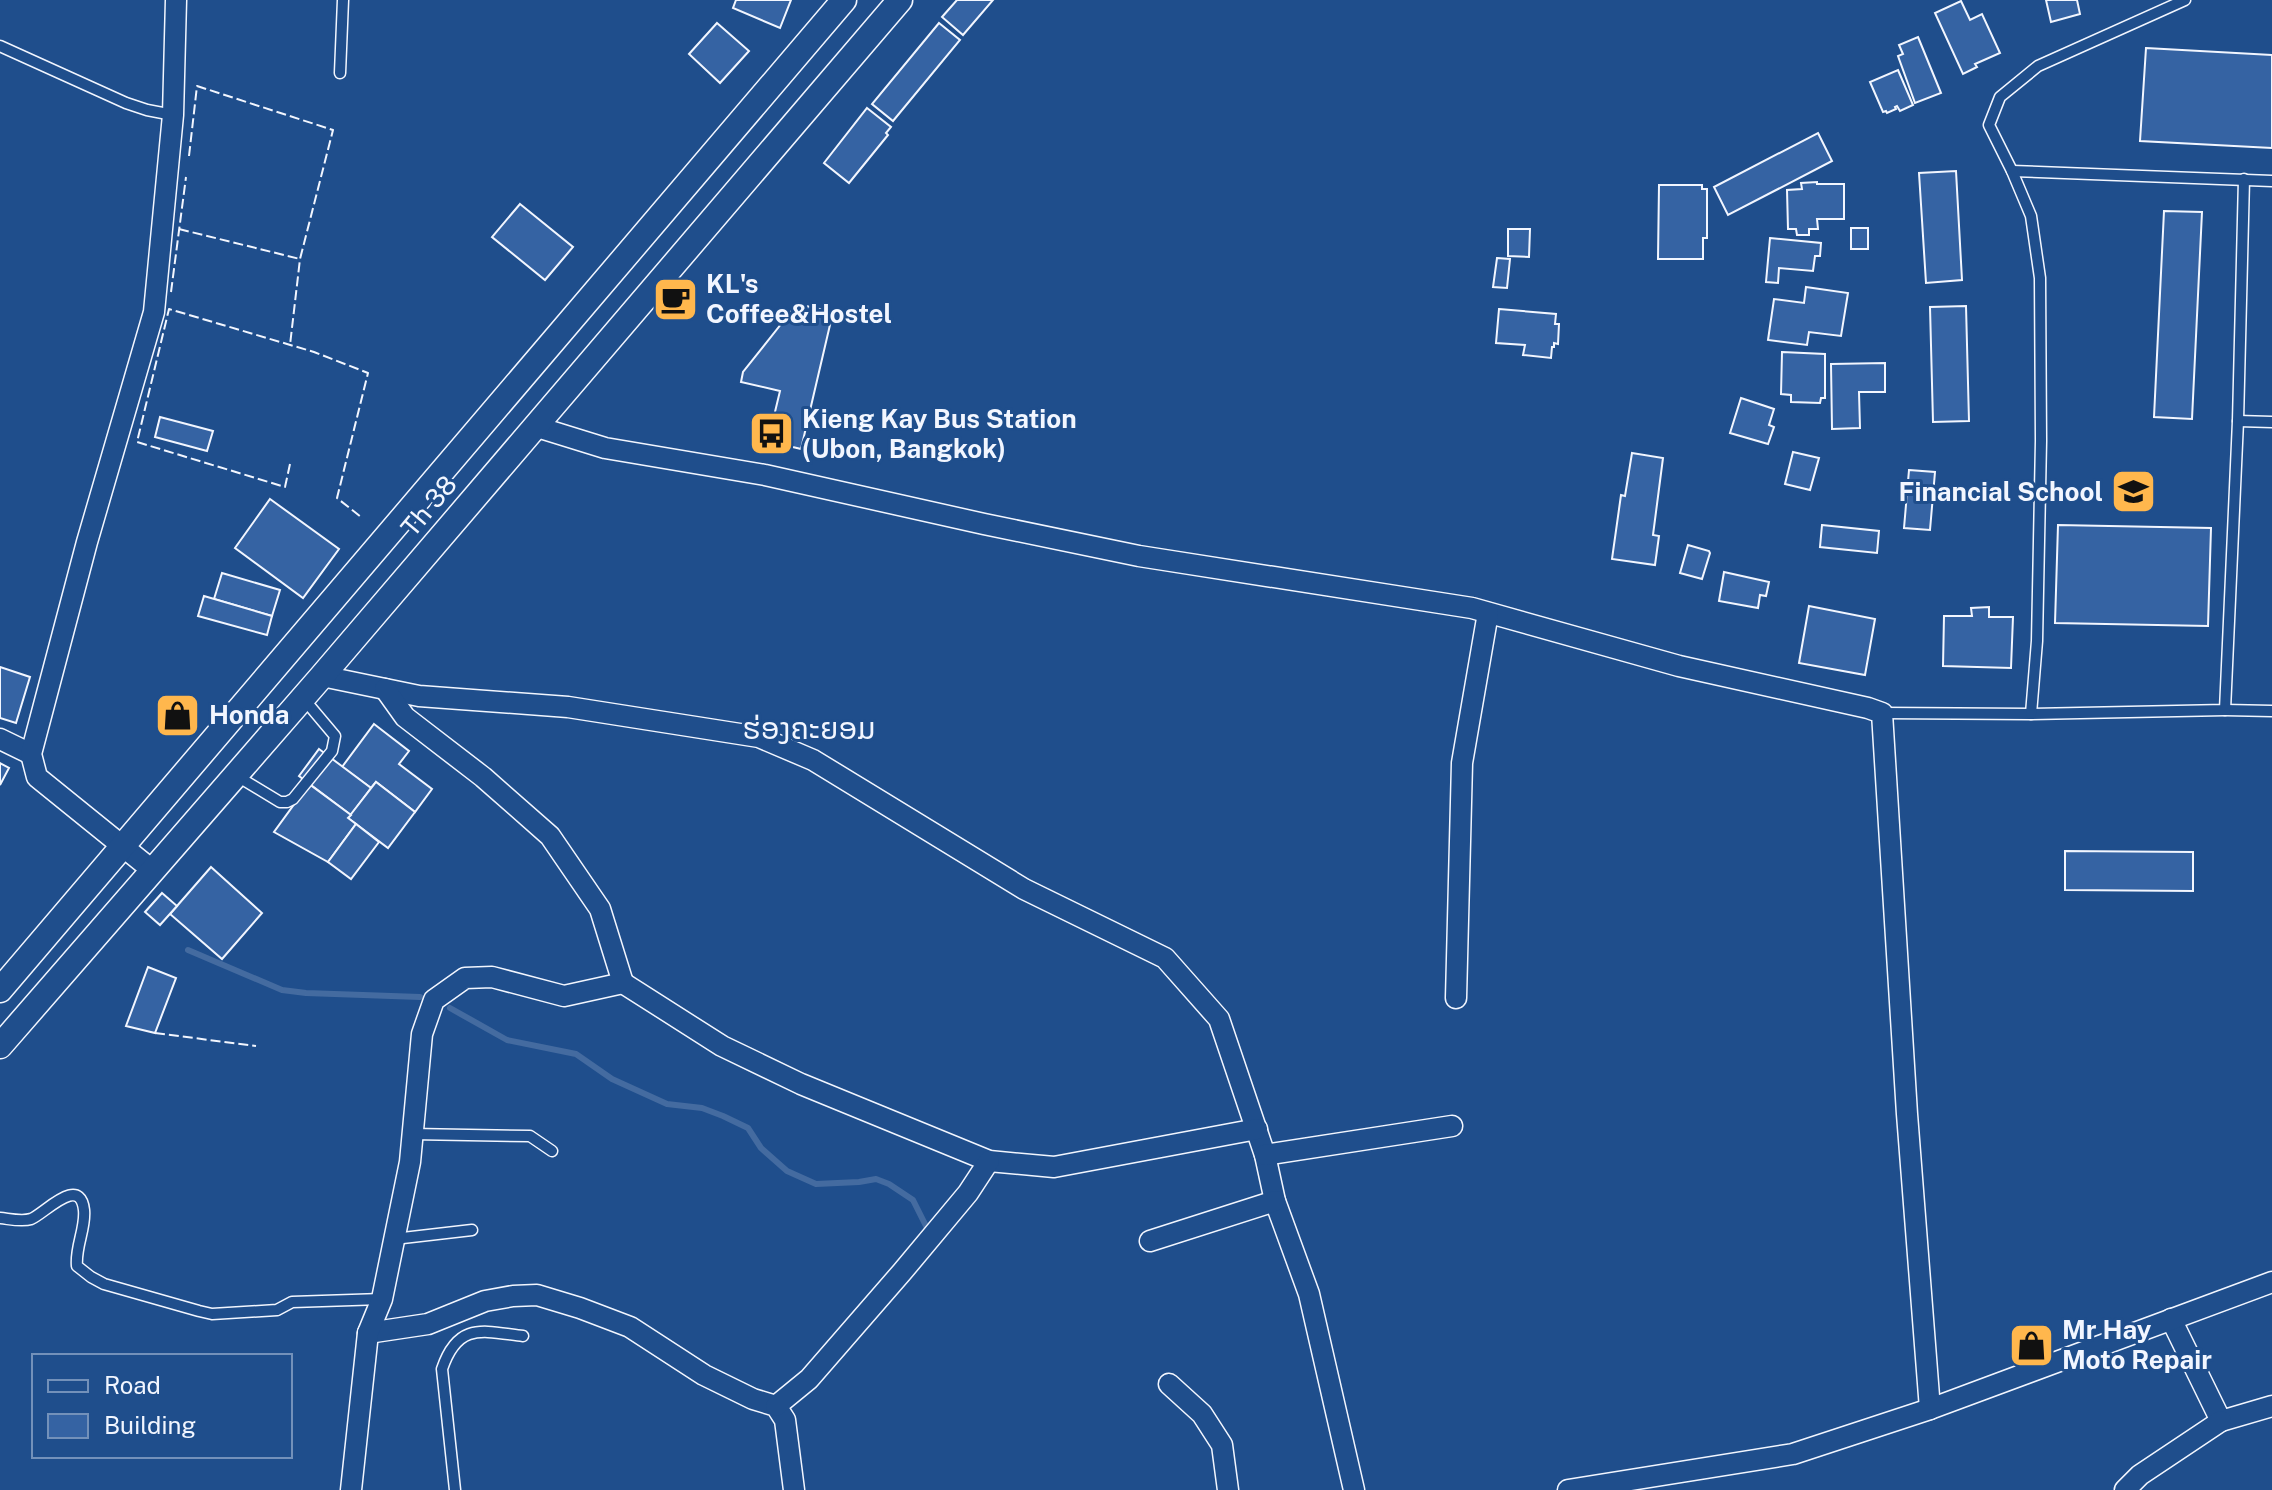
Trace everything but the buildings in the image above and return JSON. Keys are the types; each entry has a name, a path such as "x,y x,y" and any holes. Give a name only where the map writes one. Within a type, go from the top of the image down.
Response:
{"street":[{"path":"152,870 37,777 31,754 87,542 154,312 173,115 176,0"},
{"name":"Th 38","path":"0,990 844,0"},
{"name":"Th 38","path":"0,1046 322,676 900,0"},
{"path":"534,426 605,448 765,475 1139,556 1472,608 1679,666 1882,713 1907,1114 1930,1409"},
{"path":"1456,998 1462,763 1488,613"},
{"path":"322,676 419,696 568,707 759,737 813,760 1024,889 1165,958 1219,1019 1257,1129 1275,1201 1309,1294 1354,1490"},
{"path":"385,689 405,717 483,777 550,836 600,909 623,983 722,1046 801,1084 989,1161 1054,1167 1257,1129"},
{"path":"0,739 31,754"},
{"path":"351,1490 368,1333 382,1299 410,1162 422,1034 434,1000 465,978 492,977 564,996 623,983"},
{"path":"1265,1155 1452,1126"},
{"path":"776,1406 809,1379 968,1193 989,1161"},
{"path":"1150,1241 1275,1201"},
{"path":"1568,1490 1793,1454 1930,1409 2272,1282"},
{"path":"368,1333 428,1324 485,1301 513,1296 537,1295 580,1308 630,1327 704,1375 753,1399 776,1406 785,1420 794,1490"},
{"path":"2171,1319 2221,1421"},
{"path":"1169,1384 1202,1414 1222,1445 1228,1490"},
{"path":"2125,1490 2140,1475 2221,1421 2272,1406"}],"lane":[{"path":"340,73 343,0"},
{"path":"2031,714 2037,641 2041,471 2040,278 2031,216 1989,125 2000,97 2038,66 2185,0"},
{"path":"0,46 126,103 173,115"},
{"path":"2012,171 2272,181"},
{"path":"2225,710 2238,421 2244,179"},
{"path":"2238,421 2272,422"},
{"path":"235,775 280,802 293,799 335,744 335,736 303,698"},
{"path":"1882,713 2272,711"},
{"path":"412,1134 530,1136 552,1151"},
{"path":"0,1218 24,1221 34,1218 62,1198 70,1195 78,1198 84,1206 84,1215 77,1266 104,1284 212,1314 277,1310 292,1302 382,1299"},
{"path":"394,1239 472,1230"},
{"path":"455,1490 442,1369 447,1353 458,1340 478,1330 523,1336"}],"waterway":[{"path":"188,950 282,990 420,997"},
{"path":"450,1008 507,1040 576,1054 612,1079 667,1104 702,1108 748,1128 761,1148 787,1171 816,1184 876,1179 889,1184 913,1200 928,1230"}],"fence":[{"path":"189,156 197,86 333,130 300,259 290,345"},
{"path":"171,292 186,177"},
{"path":"179,229 300,259"},
{"path":"290,464 285,487 137,442 169,309 314,352 368,373 337,498 361,517"},
{"path":"155,1033 256,1046"}],"place":[{"name":"KL's Coffee&Hostel","path":"675,299"},
{"name":"Kieng Kay Bus Station (Ubon, Bangkok)","path":"771,434"},
{"name":"Financial School","path":"2134,492"},
{"name":"Honda","path":"178,715"},
{"name":"Mr Hay Moto Repair","path":"2031,1345"}],"district":[{"name":"ຮ່ອງຄະຍອມ","path":"809,729"}]}
